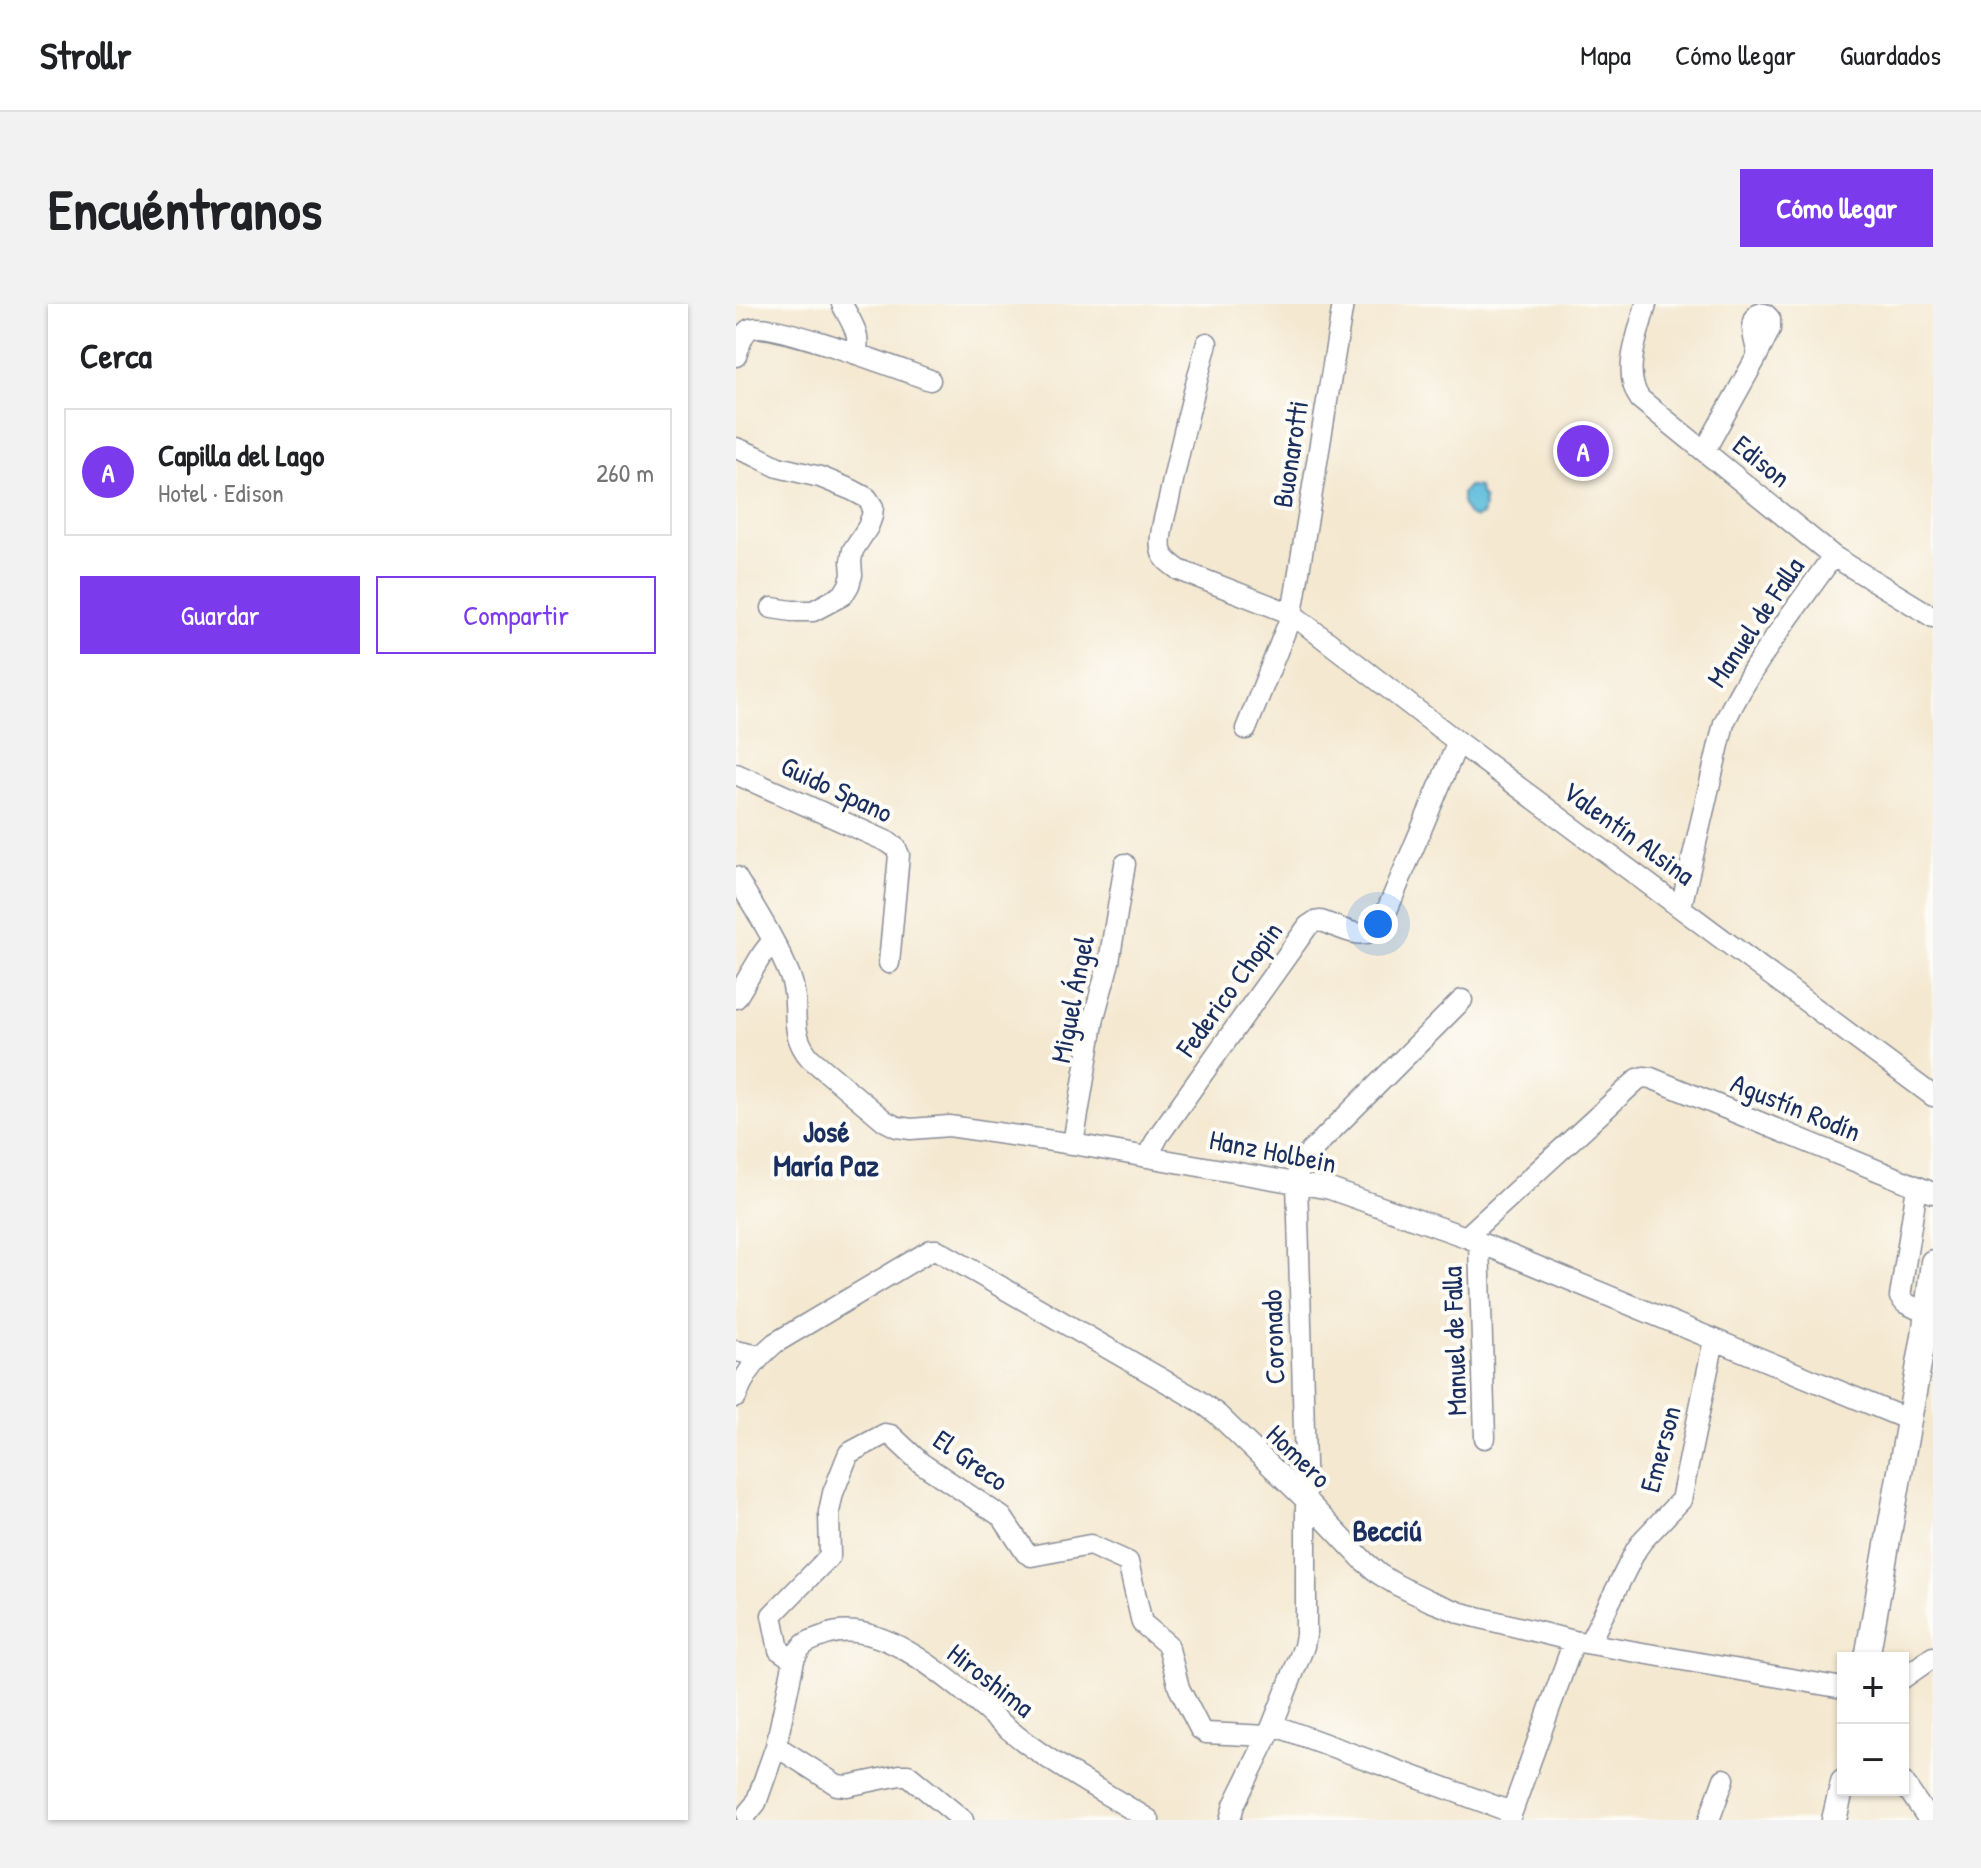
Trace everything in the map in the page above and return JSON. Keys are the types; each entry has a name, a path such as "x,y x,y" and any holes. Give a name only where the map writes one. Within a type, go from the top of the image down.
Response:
{"main road":[{"path":"1868,1652 1909,1420 1924,1386 1933,1262"},
{"path":"1834,1820 1840,1796"}],"street":[{"path":"842,304 855,328 859,344 856,354"},
{"name":"Buonarotti","path":"1292,614 1343,304"},
{"name":"Edison","path":"1646,304 1630,377 1633,390 1640,399 1833,556 1933,617"},
{"path":"736,356 746,331 752,327 770,328 930,380"},
{"name":"Valentín Alsina","path":"1207,343 1186,420 1163,526 1162,554 1179,570 1292,614 1458,742 1933,1096"},
{"path":"1705,450 1758,354"},
{"path":"736,448 778,467 820,477 852,490 867,498 873,507 868,527 853,550 852,575 843,595 813,611 772,608"},
{"name":"Manuel de Falla","path":"1681,907 1724,723 1752,671 1833,556"},
{"path":"1246,729 1292,614"},
{"name":"Federico Chopin","path":"1147,1157 1159,1135 1308,926 1321,921 1359,934 1368,934 1380,927 1458,742"},
{"name":"Guido Spano","path":"736,774 896,848 899,855 889,963"},
{"name":"Miguel Ángel","path":"1073,1144 1094,1017 1109,962 1125,864"},
{"name":"Hanz Holbein","path":"736,877 773,940 794,988 796,1031 802,1049 885,1121 897,1127 949,1126 1073,1144 1343,1192 1473,1240 1909,1420"},
{"path":"736,998 773,940"},
{"name":"Coronado","path":"1230,1820 1234,1805 1271,1730 1306,1635 1299,1168 1305,1157 1462,1000"},
{"name":"Agustín Rodín","path":"1638,1079 1651,1078 1925,1190"},
{"name":"Manuel de Falla","path":"1485,1438 1473,1240 1638,1079"},
{"path":"1925,1190 1900,1297 1928,1320"},
{"name":"Homero","path":"760,1356 775,1343 840,1304 931,1250 937,1250 1198,1400 1217,1414 1306,1500 1364,1561 1397,1585 1461,1613 1581,1642 1837,1687"},
{"name":"Emerson","path":"1510,1816 1581,1642 1636,1550 1681,1500 1714,1340"},
{"path":"736,1351 760,1356 745,1376 736,1397"},
{"name":"El Greco","path":"794,1660 779,1650 772,1615 830,1556 829,1512 849,1453 885,1434 891,1435 921,1463 1002,1517 1031,1556 1090,1545 1128,1562 1142,1623 1168,1645 1179,1688 1200,1729 1206,1733 1271,1730 1510,1816"},
{"name":"Hiroshima","path":"794,1660 798,1649 807,1642 835,1632 873,1635 887,1640 929,1665 1032,1748 1149,1820"},
{"path":"1909,1674 1933,1657"},
{"path":"748,1817 776,1746 794,1660"},
{"path":"776,1746 837,1785 908,1775 963,1820"},
{"path":"1709,1820 1724,1779"},
{"path":"1909,1791 1929,1820"},
{"path":"736,1793 748,1817"}],"water":[{"path":"1468,486 1479,487 1485,500 1482,515 1476,518 1468,515 1462,503 1462,493"}],"place":[{"name":"Capilla del Lago","path":"1583,451"}],"district":[{"name":"José María Paz","path":"826,1148"},
{"name":"Becciú","path":"1387,1530"}]}
